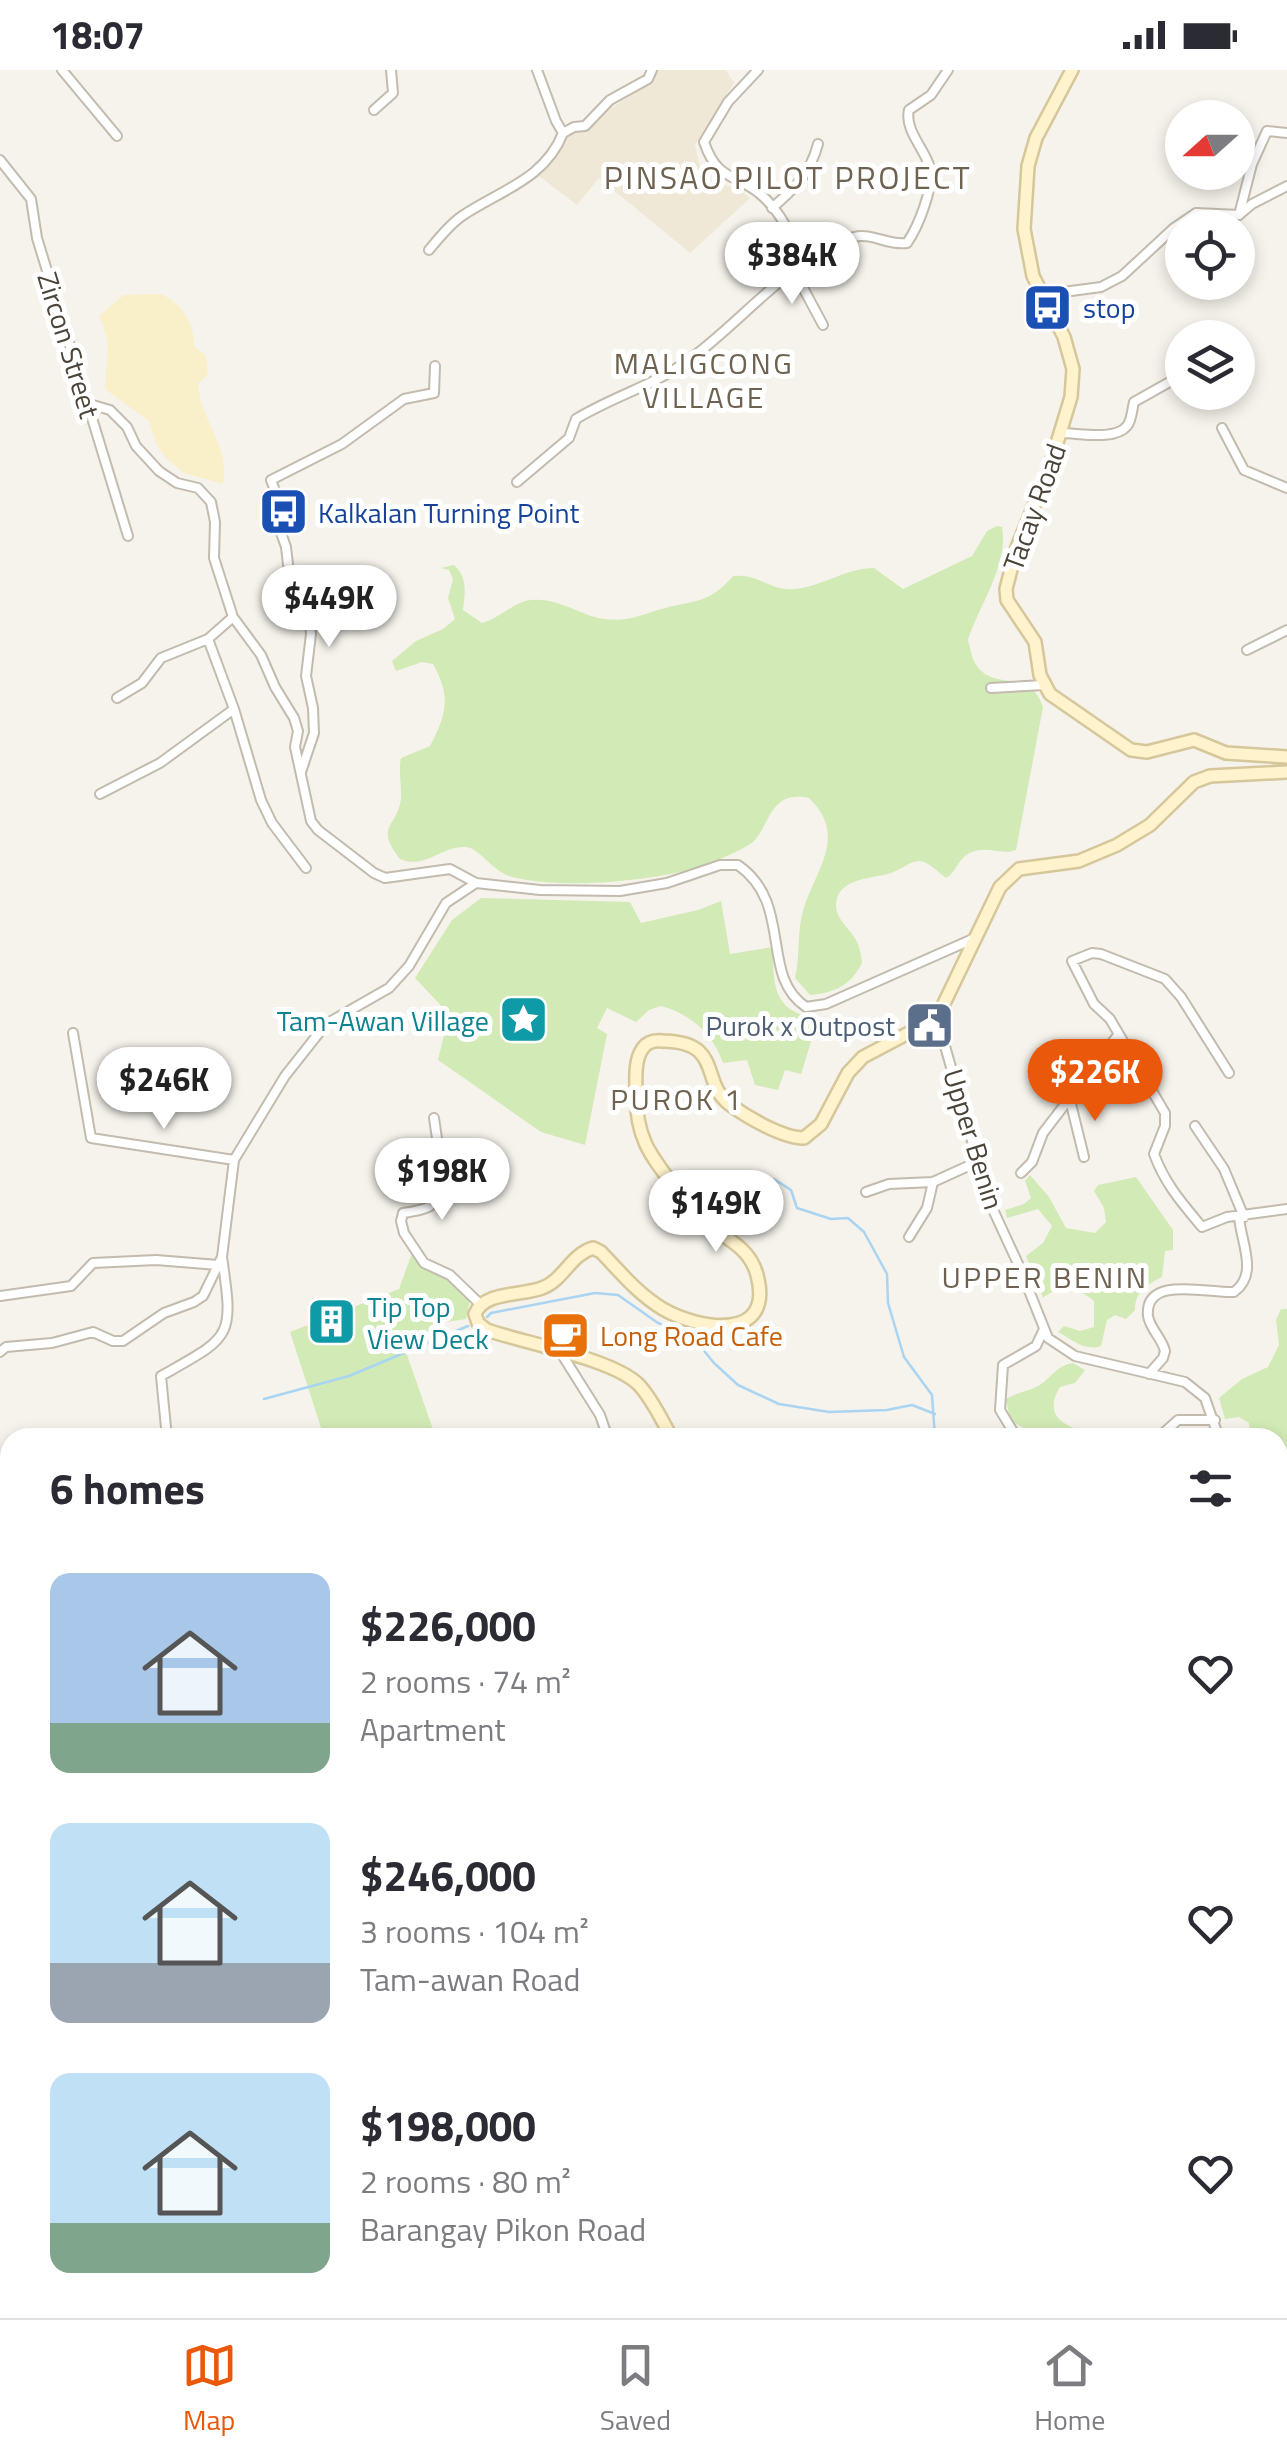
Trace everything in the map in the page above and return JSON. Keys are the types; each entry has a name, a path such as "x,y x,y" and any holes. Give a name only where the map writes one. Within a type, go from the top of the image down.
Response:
{"main road":[{"name":"Tacay Road","path":"1044,685 1035,642 1008,600 1006,589 1016,550 1072,397 1073,369 1064,337 1041,295 1025,247 1028,166 1036,138 1072,70"},
{"path":"1044,685 1050,694 1131,750 1147,752 1194,740 1226,753 1287,757"},
{"path":"665,1428 635,1382 606,1366 482,1327 475,1314 480,1304 549,1285 576,1256 594,1248 645,1297 671,1313 715,1326 732,1326 746,1322 755,1311 760,1286 753,1262 739,1246 695,1214 650,1156 640,1136 636,1076 642,1049 659,1040 694,1048 706,1059 718,1088 730,1104 780,1134 804,1138 821,1124 848,1073 863,1058 937,1018 1000,887 1019,868 1079,861 1117,845 1150,824 1194,782 1210,776 1287,772"}],"street":[{"path":"62,70 118,136"},
{"path":"374,110 393,93 391,70"},
{"path":"538,70 564,133"},
{"path":"429,250 458,218 531,177 556,152 564,133 574,126 585,126 610,100 648,79 652,70"},
{"path":"758,70 728,102 704,142 720,170 758,192 791,233 799,269 823,325"},
{"path":"517,482 570,438 576,420 691,359 799,269 851,238 862,236 900,244 911,238 931,180 930,167 907,120 909,110 931,94 948,70"},
{"path":"1240,210 1252,164 1267,132 1287,133"},
{"path":"772,208 802,181 818,144"},
{"name":"Zircon Street","path":"0,160 31,198 37,238 128,536"},
{"path":"1244,210 1287,186"},
{"path":"1041,295 1102,287 1122,276 1165,236"},
{"path":"301,772 314,733 306,676 312,634 290,582 286,547 276,516 283,512 271,480 342,444 404,399 434,393 435,366"},
{"path":"1062,433 1105,434 1123,430 1131,422 1134,402 1165,385"},
{"path":"86,403 110,410 159,471 177,483 198,488 211,502 216,522 214,558 233,617 261,655 294,718 298,731 295,747 311,821 374,874 398,878 450,869 476,883 540,890 620,891 667,883 720,865 738,865 756,880 764,896 774,922 784,984 796,1001 806,1007 826,1004 975,938"},
{"path":"1222,428 1228,432 1244,470 1287,488"},
{"path":"116,698 142,683 161,658 208,639 233,617"},
{"path":"1247,650 1287,630"},
{"path":"208,639 261,800 306,868"},
{"path":"992,688 1044,685"},
{"path":"100,794 160,762 234,709"},
{"path":"166,1428 161,1376 208,1350 230,1318 220,1261 234,1160 285,1076 319,1032 326,1024 389,988 409,966 446,903 476,883"},
{"path":"1229,1073 1181,997 1165,980 1101,954 1072,961 1094,1004 1110,1019 1165,1113 1165,1126 1154,1154 1166,1183 1202,1227 1227,1217 1287,1210"},
{"name":"Upper Benin","path":"937,1018 989,1201 1044,1329"},
{"path":"72,1032 91,1138 234,1160"},
{"path":"1021,1173 1032,1162 1043,1133 1118,1034"},
{"path":"1070,1100 1084,1157"},
{"path":"434,1118 442,1173 436,1181 435,1203 430,1208 403,1213 402,1226 410,1246 424,1263 450,1275 480,1304"},
{"path":"1149,1374 1164,1351 1149,1320 1148,1307 1155,1296 1176,1288 1234,1292 1243,1284 1250,1268 1241,1239 1241,1217 1224,1169 1195,1126"},
{"path":"866,1192 889,1184 934,1182 977,1162"},
{"path":"909,1237 927,1208 934,1182"},
{"path":"0,1296 70,1286 93,1263 220,1261"},
{"path":"0,1352 6,1347 52,1343 92,1332 123,1341 164,1313 203,1296 220,1261"},
{"path":"1044,1329 1054,1344 1075,1356 1196,1388 1205,1398 1217,1428"},
{"path":"1011,1428 1000,1410 1002,1365 1036,1346 1044,1329"},
{"path":"561,1353 605,1428"},
{"path":"1169,1428 1178,1420 1215,1420"}],"shaded area":[{"path":"658,70 726,70 734,83 695,145 702,175 737,188 750,198 690,253 599,178 577,205 535,173 564,134 577,131 642,88"}],"green space":[{"path":"1002,527 1001,556 968,640 982,672 1029,687 1043,707 1016,850 974,851 946,878 920,861 848,885 837,897 836,907 857,943 862,963 841,986 810,995 795,978 802,915 828,841 821,813 809,798 796,797 779,803 754,841 729,855 693,869 641,879 583,883 530,880 503,873 466,847 409,862 400,859 392,848 388,833 401,799 401,758 430,746 445,705 443,686 433,664 422,662 396,671 392,661 416,641 455,619 448,598 453,579 449,570 441,568 454,565 462,575 463,610 482,623 531,600 551,601 605,619 623,619 702,599 733,576 795,589 874,568 903,589 972,556 987,531"},
{"name":"Tam-Awan Village","path":"481,898 630,902 641,923 721,901 730,954 773,947 775,985 784,1003 818,1019 801,1074 785,1070 778,1090 755,1085 747,1060 723,1063 707,1034 682,1014 661,1006 649,1010 636,1022 607,1008 597,1028 607,1034 585,1145 541,1132 438,1060 449,1014 415,978 452,920"},
{"path":"1030,1175 1049,1197 1066,1228 1095,1233 1106,1222 1104,1208 1094,1191 1098,1185 1136,1177 1173,1230 1173,1250 1165,1251 1162,1277 1142,1290 1135,1310 1126,1319 1115,1315 1107,1320 1101,1346 1084,1346 1058,1332 1064,1326 1080,1331 1094,1327 1094,1301 1068,1290 1055,1291 1043,1298 1026,1256 1043,1243 1052,1226 1038,1209 1007,1218 1005,1210 1031,1198 1025,1181"},
{"path":"412,1253 420,1263 451,1279 470,1300 466,1319 440,1323 443,1338 406,1352 433,1428 321,1428 290,1332 399,1289"},
{"path":"1281,1309 1287,1309 1287,1428 1250,1428 1239,1417 1225,1419 1219,1398 1242,1379 1268,1367 1279,1345 1276,1320"},
{"path":"1073,1363 1085,1370 1075,1383 1060,1387 1054,1409 1059,1419 1075,1428 1024,1428 1010,1420 1006,1399 1038,1386"}],"sand":[{"path":"161,294 186,315 194,347 206,355 208,374 198,384 223,458 223,484 184,473 157,446 149,421 105,389 107,344 99,316 124,295"}],"waterway":[{"path":"774,1179 791,1190 797,1208 831,1219 848,1218 864,1232 887,1274 888,1303 904,1357 932,1395 934,1428"},
{"path":"487,1317 491,1313 595,1293 618,1295 658,1323 692,1336 738,1385 779,1404 829,1412 912,1405 935,1414"},
{"path":"264,1399 349,1376 468,1326"}],"place":[{"name":"stop","path":"1048,307"},
{"name":"Kalkalan Turning Point","path":"283,512"},
{"name":"Tam-Awan Village","path":"524,1020"},
{"name":"Purok x Outpost","path":"930,1025"},
{"name":"Tip Top View Deck","path":"332,1322"},
{"name":"Long Road Cafe","path":"565,1335"}],"district":[{"name":"PINSAO PILOT PROJECT","path":"788,177"},
{"name":"MALIGCONG VILLAGE","path":"704,380"},
{"name":"PUROK 1","path":"677,1099"},
{"name":"UPPER BENIN","path":"1045,1277"}]}
